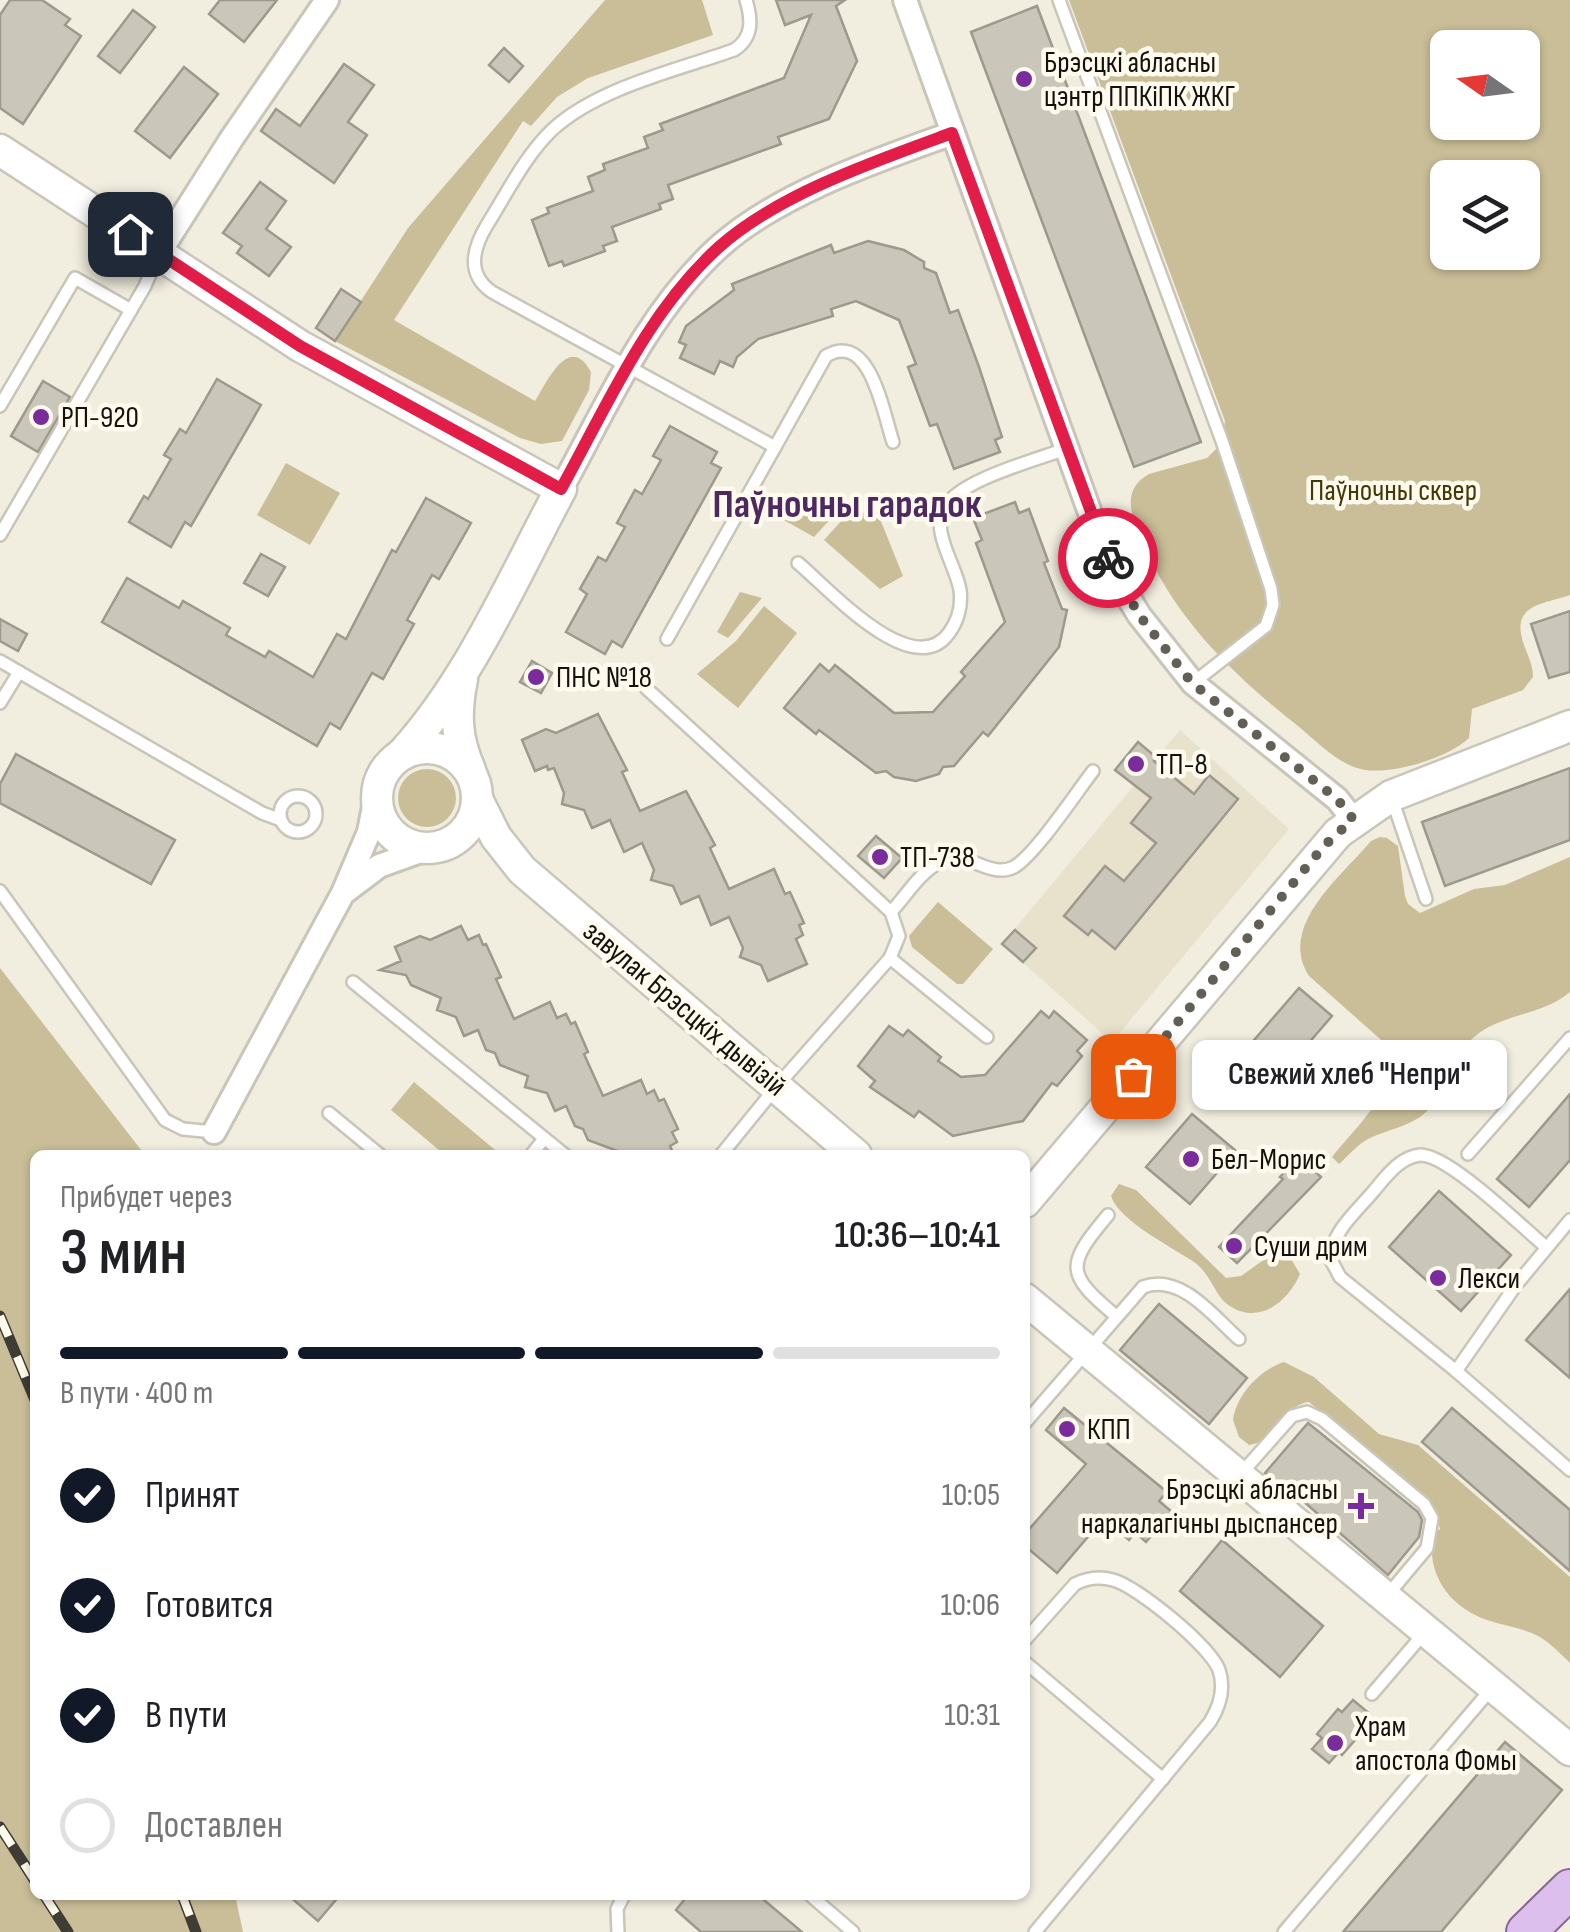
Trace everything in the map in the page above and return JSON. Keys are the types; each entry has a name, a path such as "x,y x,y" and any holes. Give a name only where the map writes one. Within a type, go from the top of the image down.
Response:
{"main road":[{"path":"1526,1932 1570,1890"},
{"path":"1559,1932 1570,1917"}],"street":[{"path":"158,253 327,0"},
{"path":"904,0 1094,524 1121,585 1158,642 1192,683 1337,799 1353,819"},
{"name":"завулак Брэсцкіх дывізій","path":"402,754 464,668 629,366 680,289 722,245 746,227 822,186 952,133"},
{"path":"0,150 300,346 561,489"},
{"name":"завулак Брэсцкіх дывізій","path":"464,668 455,720 460,746 496,837 514,861 850,1150"},
{"path":"1030,1196 1324,846 1353,819 1391,796 1570,726"},
{"path":"428,747 440,749 463,762 474,786 475,812 462,834 432,848 413,847 390,834 382,823 376,797 383,772 402,754 428,747"},
{"name":"завулак Брэсцкіх дывізій","path":"214,1132 344,893 369,832 376,797"},
{"name":"завулак Брэсцкіх дывізій","path":"344,893 398,856 432,848 464,848 514,861"},
{"path":"1030,1302 1570,1750"}],"lane":[{"path":"746,0 750,26 742,45 600,98 550,132 524,166 474,250 475,270 484,286 775,446"},
{"path":"1059,0 1222,441 1273,604 1266,626 1192,683"},
{"path":"0,535 131,310 158,253"},
{"path":"0,406 75,278 131,310"},
{"path":"666,640 822,362 831,353 842,350 859,355 893,442"},
{"path":"798,563 890,640 911,649 932,647 949,634 960,607 958,579 941,528 941,515 947,503 973,484 1068,448"},
{"path":"0,662 262,813 281,820"},
{"path":"0,703 19,672"},
{"path":"646,688 891,912 898,936 890,958 725,1150"},
{"path":"891,912 929,870 949,858 974,861 996,870 1018,864 1094,771"},
{"path":"1391,796 1426,899"},
{"path":"0,891 165,1120 183,1129 214,1132"},
{"path":"890,958 986,1038"},
{"path":"352,982 558,1150"},
{"path":"1468,1154 1570,1038"},
{"path":"330,1113 374,1150"},
{"path":"535,1150 544,1139"},
{"path":"1546,1248 1448,1164 1421,1155 1393,1168 1339,1232 1330,1258 1335,1272 1570,1470"},
{"path":"1108,1215 1083,1246 1077,1270 1087,1292 1116,1316"},
{"path":"1456,1371 1546,1248 1568,1226"},
{"path":"1030,1417 1143,1287 1166,1283 1191,1296 1239,1339"},
{"path":"1239,1476 1287,1421 1300,1412 1315,1414 1362,1452 1424,1504 1432,1518 1426,1548 1386,1598"},
{"path":"1030,1634 1075,1584 1098,1577 1124,1584 1202,1646 1218,1669 1221,1698 1217,1711 1035,1932"},
{"path":"1372,1694 1426,1631"},
{"path":"1030,1666 1162,1779"},
{"path":"1284,1932 1494,1686"},
{"path":"618,1932 617,1909 622,1900"},
{"path":"816,1900 853,1932"}],"shaded area":[{"path":"1180,730 1289,829 1112,1042 1002,944"}],"green space":[{"path":"605,0 702,0 713,35 588,78 557,97 531,126 523,121 394,320 535,401 559,365 575,357 583,361 591,372 589,390 562,441 541,444 520,438 335,341 408,228"},
{"name":"Паўночны сквер","path":"1069,0 1570,0 1570,595 1524,614 1521,632 1533,677 1523,690 1472,709 1469,738 1446,753 1414,765 1366,770 1325,749 1250,686 1188,620 1155,569 1135,523 1131,496 1140,480 1207,458 1222,443 1225,421"},
{"path":"286,463 340,493 310,545 257,515"},
{"path":"795,492 834,515 814,537 780,518"},
{"path":"876,509 903,576 880,589 824,540 844,518"},
{"path":"740,592 762,598 728,638 717,632"},
{"path":"764,606 797,633 738,708 697,674 736,641"},
{"path":"427,769 447,778 456,798 447,818 427,827 407,818 398,798 407,778"},
{"path":"1380,837 1398,846 1405,896 1408,904 1420,913 1474,889 1505,885 1570,857 1570,992 1474,1037 1423,1115 1368,1139 1339,1164 1332,1157 1375,1104 1390,1074 1392,1060 1388,1046 1309,976 1301,957 1301,939 1307,921 1330,886 1371,841"},
{"path":"938,902 993,949 963,984 957,984 912,947 909,936"},
{"path":"0,968 141,1150 30,1150 30,1900 236,1900 243,1932 0,1932"},
{"path":"414,1082 495,1150 439,1150 391,1110"},
{"path":"1119,1184 1136,1190 1226,1278 1241,1276 1272,1254 1291,1259 1300,1274 1295,1284 1280,1302 1261,1312 1250,1313 1227,1304 1200,1267 1124,1215 1111,1196"},
{"path":"1284,1362 1314,1377 1379,1434 1418,1445 1570,1577 1570,1663 1540,1637 1487,1620 1452,1598 1433,1563 1433,1535 1440,1529 1436,1513 1309,1402 1293,1409 1259,1442 1249,1445 1239,1437 1233,1420 1239,1401 1258,1377"}],"building":[{"path":"10,0 42,0 70,19 65,25 81,36 23,124 0,108 0,15"},
{"path":"220,0 277,0 244,42 209,14"},
{"path":"776,0 845,0 836,6 857,61 829,119 778,137 781,144 668,185 673,199 659,204 661,209 612,227 617,241 603,246 605,251 564,266 562,261 549,266 532,220 549,213 547,208 593,191 588,177 605,170 603,164 648,148 644,137 663,130 660,124 784,78 811,15 785,25"},
{"path":"1037,6 1201,442 1134,467 971,32"},
{"path":"133,10 155,27 120,73 98,56"},
{"path":"504,48 523,66 509,82 489,65"},
{"path":"344,64 374,85 348,122 367,135 334,183 261,131 276,109 300,126"},
{"path":"184,67 218,94 170,158 135,131"},
{"path":"260,182 286,201 266,229 291,247 269,276 237,253 242,246 223,233"},
{"path":"868,241 904,250 936,273 950,313 958,310 979,367 1002,437 995,440 1000,452 954,469 937,424 930,426 908,367 916,364 899,320 856,301 831,309 833,316 758,339 737,357 733,367 720,361 714,374 680,358 686,345 679,342 686,326 734,290 732,284 831,245 834,253"},
{"path":"341,289 361,302 335,341 316,328"},
{"path":"217,379 261,405 191,526 185,522 171,547 129,522 144,496 148,499 171,459 164,455 180,429 186,433"},
{"name":"РП-920","path":"43,381 70,397 38,452 11,436"},
{"path":"670,426 717,452 711,463 721,468 622,647 612,641 605,654 566,632 587,594 580,589 598,557 606,561 625,527 617,523 635,490 642,494 661,460 653,456"},
{"path":"426,498 471,523 439,579 432,575 407,620 414,624 383,679 372,673 340,729 330,723 317,746 102,622 127,578 179,608 183,601 230,628 226,635 265,657 269,651 313,677 337,634 346,639 392,550 396,552"},
{"path":"1015,502 1019,513 1029,509 1048,561 1044,563 1062,609 1067,610 1059,647 988,736 983,732 954,766 943,767 939,774 916,781 894,777 886,771 876,773 784,708 820,664 829,672 835,665 894,713 933,712 965,676 961,672 1005,622 976,543 982,540 973,518"},
{"path":"261,554 285,567 268,596 244,583"},
{"path":"1570,611 1570,672 1549,678 1531,624"},
{"path":"0,619 27,634 18,651 0,641"},
{"name":"ПНС №18","path":"532,661 552,673 541,693 520,682"},
{"path":"598,714 627,770 622,772 640,811 686,791 715,845 710,848 729,889 774,869 804,923 799,925 803,935 796,939 807,964 768,981 761,965 740,957 743,948 729,917 711,925 699,896 681,904 673,886 651,880 654,870 642,843 624,852 610,820 592,828 584,810 562,804 564,793 554,768 548,770 547,766 535,771 522,740 546,729 556,733"},
{"path":"1138,742 1157,758 1154,761 1194,794 1209,775 1238,799 1115,949 1092,930 1088,935 1064,916 1105,866 1124,881 1156,843 1131,823 1151,798 1115,770"},
{"path":"16,754 175,840 151,884 0,803 0,784"},
{"path":"1570,768 1570,840 1445,886 1422,822"},
{"name":"ТП-738","path":"876,836 902,858 884,878 858,856"},
{"path":"461,926 468,940 479,935 501,977 496,979 514,1019 550,1002 557,1018 566,1014 571,1024 575,1022 603,1096 641,1080 647,1094 654,1090 659,1101 664,1099 678,1129 672,1132 677,1142 670,1146 672,1150 615,1150 588,1140 583,1129 575,1126 566,1106 555,1111 547,1093 525,1087 528,1076 500,1065 495,1053 486,1050 478,1030 464,1036 456,1017 437,1010 441,998 411,985 406,975 380,970 401,961 395,947 420,936 430,940"},
{"path":"1015,930 1036,948 1023,962 1002,944"},
{"path":"1299,988 1332,1016 1275,1082 1242,1054"},
{"path":"1041,1011 1049,1018 1054,1011 1087,1040 1077,1051 1082,1056 1057,1086 1052,1083 1023,1121 953,1136 919,1111 914,1117 870,1087 875,1081 858,1066 889,1026 903,1036 908,1030 941,1057 938,1061 961,1077 985,1075"},
{"path":"1570,1094 1570,1160 1529,1207 1497,1179"},
{"name":"Бел-Морис","path":"1192,1114 1236,1151 1190,1204 1146,1167"},
{"path":"1299,1156 1321,1177 1237,1263 1219,1247 1283,1179 1280,1177"},
{"path":"1439,1191 1511,1255 1461,1311 1389,1247"},
{"path":"1570,1289 1570,1378 1526,1340"},
{"path":"1159,1304 1247,1378 1209,1424 1120,1350"},
{"path":"1064,1408 1167,1492 1159,1501 1172,1512 1146,1542 1135,1532 1129,1540 1104,1518 1057,1573 1030,1550 1030,1528 1086,1464 1046,1430"},
{"path":"1452,1408 1570,1510 1570,1571 1422,1442"},
{"name":"Брэсцкі абласны наркалагічны дыспансер","path":"1308,1423 1418,1512 1422,1520 1419,1537 1388,1575 1287,1487 1285,1490 1265,1473"},
{"path":"1222,1540 1323,1626 1280,1677 1180,1591"},
{"name":"Храм апостола Фомы","path":"1353,1700 1370,1714 1358,1727 1363,1731 1342,1755 1339,1752 1329,1763 1312,1749 1322,1738 1317,1734 1338,1709 1342,1712"},
{"path":"1505,1742 1562,1790 1441,1932 1343,1932"},
{"path":"294,1900 336,1900 318,1921"},
{"path":"684,1900 764,1900 802,1932 701,1932 676,1910"}],"railway":[{"path":"0,1316 30,1388"},
{"path":"0,1827 30,1873"},
{"path":"47,1900 68,1932"},
{"path":"184,1900 196,1932"}],"way so far":[{"path":"1108,558 1139,615 1192,683 1337,799 1353,819 1324,846 1133,1076"}],"place":[{"name":"Брэсцкі абласны цэнтр ППКіПК ЖКГ","path":"1024,79"},
{"name":"РП-920","path":"41,417"},
{"name":"ПНС №18","path":"536,677"},
{"name":"ТП-8","path":"1136,764"},
{"name":"ТП-738","path":"880,857"},
{"name":"Свежий хлеб \"Непри\"","path":"1133,1076"},
{"name":"Бел-Морис","path":"1191,1159"},
{"name":"Суши дрим","path":"1234,1246"},
{"name":"Лекси","path":"1438,1278"},
{"name":"КПП","path":"1067,1429"},
{"name":"Брэсцкі абласны наркалагічны дыспансер","path":"1361,1506"},
{"name":"Храм апостола Фомы","path":"1335,1743"}],"district":[{"name":"Паўночны гарадок","path":"847,503"}],"route":[{"path":"130,234 300,346 561,489 660,315 722,245 771,212 822,186 952,133 1108,558"}]}
